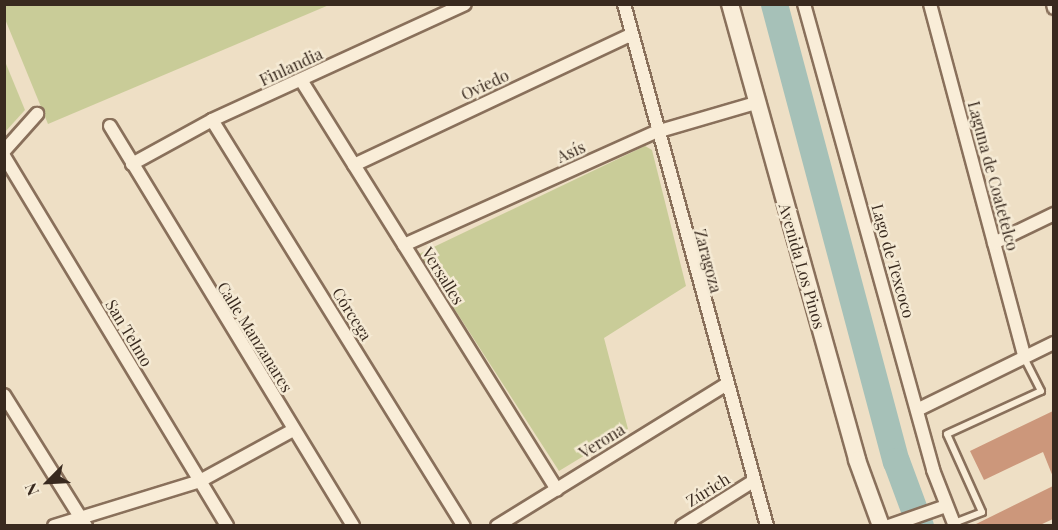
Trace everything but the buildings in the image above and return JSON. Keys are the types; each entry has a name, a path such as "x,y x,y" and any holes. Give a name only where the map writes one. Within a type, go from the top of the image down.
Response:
{"street":[{"name":"Finlandia","path":"132,164 212,120 465,4"},
{"name":"Zaragoza","path":"624,4 630,36 725,385 752,482 767,525"},
{"name":"Avenida Los Pinos","path":"730,4 857,460 881,525"},
{"name":"Lago de Texcoco","path":"804,4 917,410 954,525"},
{"name":"Laguna de Coatetelco","path":"930,4 1024,356"},
{"name":"Oviedo","path":"354,165 630,36"},
{"name":"Versalles","path":"301,81 557,489"},
{"name":"Asís","path":"404,245 656,132 756,103"},
{"path":"4,151 37,114"},
{"name":"Córcega","path":"212,120 464,525"},
{"name":"Calle Manzanares","path":"110,126 293,430 353,525"},
{"name":"San Telmo","path":"4,156 227,525"},
{"path":"994,243 1053,214"},
{"path":"917,410 1053,343"},
{"name":"Verona","path":"497,525 725,385"},
{"path":"4,395 83,521"},
{"path":"54,525 83,521 200,481 293,430"},
{"name":"Zúrich","path":"682,525 752,482"},
{"path":"895,524 946,506"}],"lane":[{"path":"954,525 982,512 947,435 1041,390 1024,356"}],"green space":[{"path":"4,5 329,5 48,124 5,19"},
{"path":"4,59 25,110 5,132 4,132"},
{"path":"645,146 652,150 686,286 604,338 628,429 559,471 419,254"}],"waterway":[{"path":"774,4 896,461 920,526"}]}
